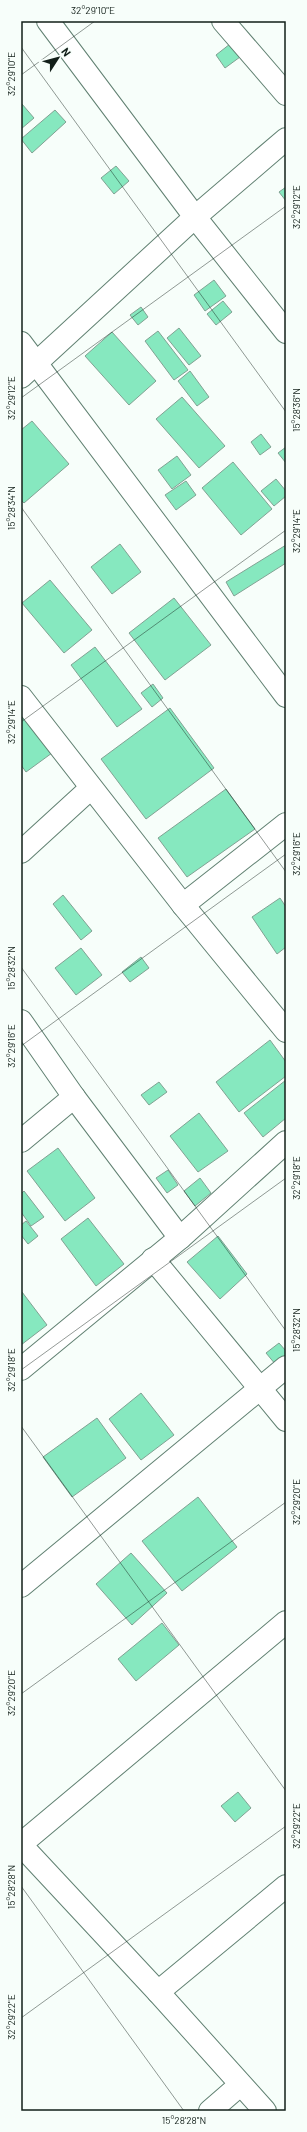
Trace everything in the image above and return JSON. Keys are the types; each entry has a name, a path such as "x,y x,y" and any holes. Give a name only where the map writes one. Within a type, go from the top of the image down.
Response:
{"street":[{"path":"48,21 195,217 286,332"},
{"path":"223,21 286,94"},
{"path":"29,370 195,217 286,140"},
{"path":"21,343 29,370 286,696"},
{"path":"21,697 183,905 286,1031"},
{"path":"21,852 92,788"},
{"path":"183,905 286,824"},
{"path":"21,1021 74,1097 180,1238"},
{"path":"21,1141 74,1097"},
{"path":"21,1369 180,1238 286,1142"},
{"path":"153,1259 286,1420"},
{"path":"21,1586 286,1367"},
{"path":"265,2111 240,2085 158,1992 21,1844 286,1622"},
{"path":"158,1992 286,1886"},
{"path":"210,2111 240,2085"}],"building":[{"path":"230,44 240,57 225,68 216,55"},
{"path":"22,104 34,118 21,129 21,105"},
{"path":"55,110 66,122 32,153 21,139"},
{"path":"116,166 129,181 114,194 101,178"},
{"path":"286,187 286,201 279,192"},
{"path":"214,280 226,296 205,311 194,295"},
{"path":"223,301 232,312 216,325 207,314"},
{"path":"141,307 148,317 138,325 130,315"},
{"path":"179,328 201,356 189,365 167,338"},
{"path":"158,331 188,370 174,380 145,341"},
{"path":"112,332 156,381 129,405 85,356"},
{"path":"190,371 209,397 197,406 178,381"},
{"path":"182,397 225,446 199,468 156,419"},
{"path":"32,421 69,464 24,503 21,500 21,430"},
{"path":"261,434 271,447 260,455 251,442"},
{"path":"286,447 286,463 278,453"},
{"path":"177,456 191,475 172,489 158,470"},
{"path":"233,462 272,509 241,535 202,488"},
{"path":"276,479 286,491 286,496 274,506 261,491"},
{"path":"186,481 196,495 176,510 165,495"},
{"path":"120,544 141,572 112,594 91,567"},
{"path":"286,545 286,563 234,596 226,582"},
{"path":"50,580 92,630 64,653 22,603"},
{"path":"174,598 211,645 165,680 129,633"},
{"path":"95,647 142,709 117,727 71,665"},
{"path":"153,684 163,698 152,707 141,693"},
{"path":"170,708 214,768 146,819 101,759"},
{"path":"24,715 52,753 26,772 21,765 21,717"},
{"path":"226,789 255,829 187,877 158,838"},
{"path":"63,895 92,931 81,940 53,904"},
{"path":"280,898 286,907 286,947 277,954 252,917"},
{"path":"81,948 102,975 76,995 55,968"},
{"path":"141,957 149,968 130,982 122,972"},
{"path":"270,1040 286,1062 286,1076 239,1112 216,1082"},
{"path":"286,1080 286,1118 263,1137 244,1113"},
{"path":"159,1082 167,1092 149,1105 141,1095"},
{"path":"199,1113 228,1151 198,1172 170,1136"},
{"path":"58,1148 95,1198 65,1221 27,1171"},
{"path":"168,1170 178,1185 167,1193 156,1178"},
{"path":"200,1178 211,1193 195,1206 184,1191"},
{"path":"24,1191 44,1217 31,1226 21,1212 21,1194"},
{"path":"88,1218 124,1264 96,1286 61,1239"},
{"path":"26,1221 38,1236 28,1244 21,1235 21,1225"},
{"path":"218,1236 247,1274 220,1299 187,1262"},
{"path":"22,1292 47,1325 21,1345 21,1293"},
{"path":"279,1343 286,1351 286,1357 276,1365 266,1353"},
{"path":"141,1393 174,1435 141,1460 109,1419"},
{"path":"97,1418 126,1458 72,1497 43,1457"},
{"path":"198,1497 237,1547 182,1591 142,1541"},
{"path":"131,1553 167,1593 132,1625 96,1584"},
{"path":"162,1623 179,1645 136,1681 118,1659"},
{"path":"238,1792 251,1808 235,1822 221,1806"}]}
